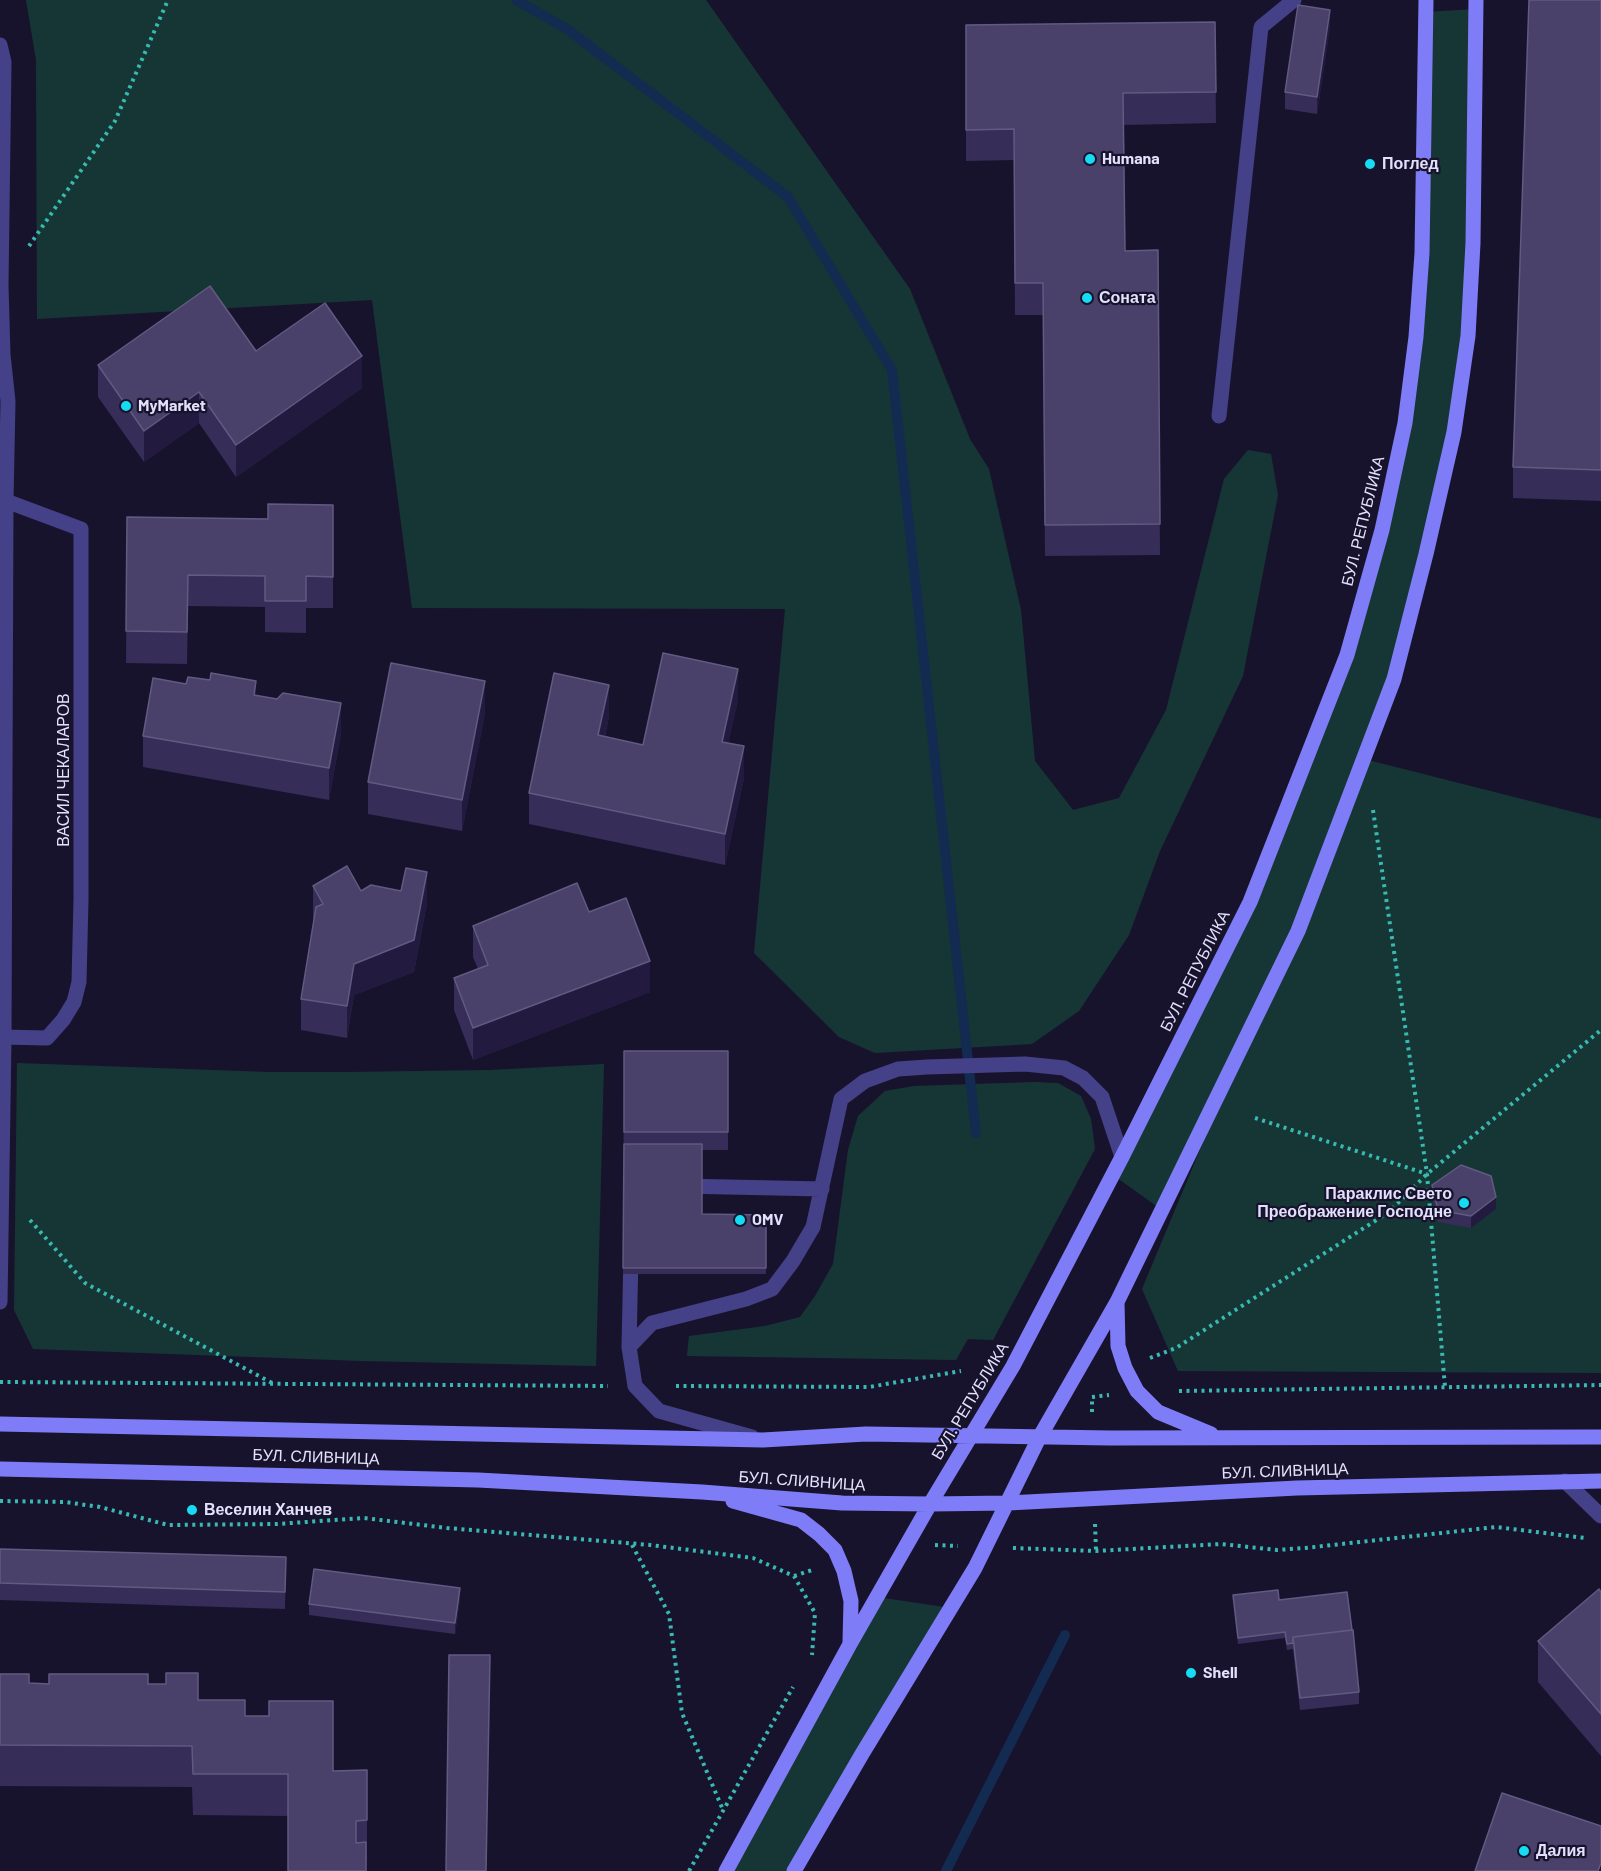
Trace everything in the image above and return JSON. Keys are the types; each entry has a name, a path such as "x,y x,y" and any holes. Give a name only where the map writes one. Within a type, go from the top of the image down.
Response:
{"street":[{"path":"1219,416 1261,27 1294,0"},
{"name":"БУЛ. РЕПУБЛИКА","path":"726,1871 850,1644 1013,1366 1122,1157 1250,903 1347,655 1382,530 1405,423 1416,337 1422,253 1426,0"},
{"path":"794,1871 975,1568 1039,1438 1117,1302 1298,931 1394,679 1454,432 1468,336 1473,243 1476,0"},
{"path":"0,45 3,62 1,286 3,355 8,401 3,501 0,1302"},
{"name":"ВАСИЛ ЧЕКАЛАРОВ","path":"2,1037 47,1038 63,1020 74,1002 79,982 82,615 81,529 3,501"},
{"path":"629,1347 652,1323 746,1299 772,1289 793,1261 813,1227 842,1100 865,1080 898,1069 927,1067 1025,1064 1064,1068 1083,1078 1102,1097 1122,1157"},
{"path":"668,1186 822,1189"},
{"path":"631,1243 629,1347 635,1386 659,1411 764,1440"},
{"path":"1117,1302 1118,1346 1125,1368 1137,1391 1158,1412 1221,1438"},
{"name":"БУЛ. СЛИВНИЦА","path":"0,1424 764,1440 866,1434 1039,1438 1601,1437"},
{"name":"БУЛ. СЛИВНИЦА","path":"0,1469 466,1479 702,1492 842,1503 930,1504 1008,1503 1297,1488 1601,1480"},
{"path":"1565,1480 1601,1516"},
{"path":"702,1492 801,1520 835,1550 844,1572 851,1601 850,1644"}],"path":[{"path":"28,247 115,121 168,0"},
{"path":"1372,805 1426,1174 1445,1387"},
{"path":"1125,1368 1176,1348 1389,1212 1426,1174 1601,1030"},
{"path":"1254,1118 1426,1174"},
{"path":"28,1212 30,1222 85,1283 274,1384"},
{"path":"0,1382 869,1387 961,1371"},
{"path":"1092,1397 1137,1391 1601,1385"},
{"path":"0,1501 65,1502 100,1507 168,1525 277,1524 364,1518 753,1558 794,1576 815,1613 813,1653 807,1663"},
{"path":"907,1544 1096,1551 1221,1544 1277,1550 1496,1527 1589,1539"},
{"path":"632,1544 669,1614 682,1713 723,1811"},
{"path":"794,1576 822,1566"},
{"path":"689,1871 796,1682"}],"green space":[{"path":"26,0 706,0 910,289 970,439 989,469 1021,610 1035,761 1073,810 1119,798 1166,710 1224,479 1248,450 1271,454 1278,495 1243,676 1160,851 1129,935 1079,1011 1032,1044 875,1053 839,1037 754,953 785,609 412,608 372,300 37,319 36,60"},
{"path":"1476,9 1468,336 1426,554 1364,759 1601,819 1601,1373 1178,1371 1142,1289 1245,1042 1162,1210 1113,1175 1250,903 1347,655 1382,530 1416,337 1426,12"},
{"path":"17,1063 268,1072 490,1070 604,1064 596,1366 362,1361 33,1349 14,1310"},
{"path":"1058,1083 1081,1096 1091,1119 1095,1149 993,1340 968,1339 956,1360 687,1356 689,1336 765,1326 800,1317 833,1264 848,1150 858,1116 885,1091 914,1086"},
{"path":"877,1597 951,1608 794,1871 726,1871"}],"building":[{"path":"1529,0 1601,0 1601,470 1513,467"},
{"path":"1298,5 1330,10 1317,97 1285,92"},
{"name":"Соната","path":"1215,22 1216,92 1123,93 1125,251 1158,250 1160,524 1045,525 1043,283 1015,283 1014,129 966,130 966,25"},
{"path":"210,286 256,351 325,303 362,356 236,445 199,392 144,431 98,365"},
{"path":"268,504 333,505 333,577 306,576 306,601 265,601 265,576 188,575 187,632 126,631 127,517 268,519"},
{"path":"663,653 738,669 722,742 744,746 725,834 529,793 554,673 609,685 598,735 643,745"},
{"path":"391,663 485,681 462,800 368,782"},
{"path":"211,673 256,681 254,695 277,699 283,693 341,703 329,768 143,736 153,678 186,684 188,677 210,680"},
{"path":"347,866 361,891 371,885 401,891 406,868 427,872 414,940 354,964 347,1006 301,999 316,907 323,904 313,886"},
{"path":"577,883 589,912 626,898 650,961 473,1028 454,978 488,965 473,926"},
{"path":"624,1051 728,1051 728,1132 624,1132"},
{"path":"624,1144 702,1144 702,1214 766,1215 766,1268 623,1268"},
{"name":"Параклис Свето Преображение Господне","path":"1461,1165 1491,1176 1496,1197 1471,1216 1438,1210 1432,1185"},
{"path":"0,1549 286,1557 285,1592 0,1583"},
{"path":"314,1569 460,1588 455,1623 309,1604"},
{"path":"1599,1589 1601,1592 1601,1714 1538,1641"},
{"path":"1278,1590 1279,1600 1347,1592 1352,1630 1293,1637 1293,1643 1287,1644 1285,1632 1238,1638 1233,1595"},
{"path":"1353,1630 1359,1692 1300,1698 1293,1637"},
{"path":"449,1655 490,1655 486,1871 446,1871"},
{"path":"166,1673 198,1673 198,1700 245,1700 245,1716 269,1716 269,1701 333,1701 333,1771 367,1770 367,1820 356,1821 356,1843 366,1842 366,1871 288,1871 288,1774 193,1774 192,1746 0,1745 0,1674 29,1674 29,1683 49,1684 49,1674 148,1674 148,1684 166,1684"},
{"path":"1502,1793 1601,1826 1601,1863 1598,1871 1475,1871"}],"waterway":[{"path":"516,0 567,29 788,197 892,370 976,1133"},
{"path":"946,1871 1065,1635"}],"place":[{"name":"Humana","path":"1090,159"},
{"name":"Поглед","path":"1370,164"},
{"name":"Соната","path":"1087,298"},
{"name":"MyMarket","path":"126,406"},
{"name":"Параклис Свето Преображение Господне","path":"1464,1203"},
{"name":"OMV","path":"740,1220"},
{"name":"Веселин Ханчев","path":"192,1510"},
{"name":"Shell","path":"1191,1673"},
{"name":"Далия","path":"1524,1851"}]}
